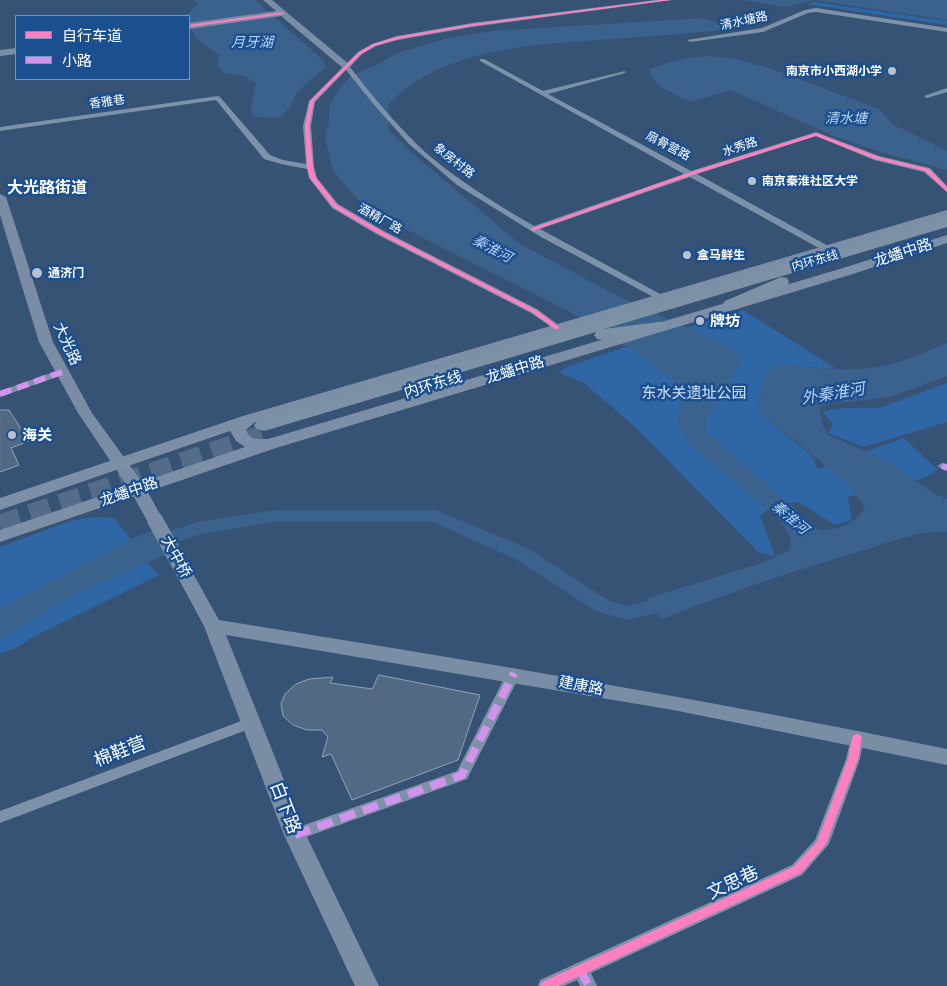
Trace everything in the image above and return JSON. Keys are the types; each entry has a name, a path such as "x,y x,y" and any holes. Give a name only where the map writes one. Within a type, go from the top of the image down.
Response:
{"highway":[{"name":"内环东线","path":"656,311 905,240 947,222"},
{"name":"内环东线","path":"905,240 947,233"},
{"path":"730,305 779,277"},
{"path":"703,285 779,277"},
{"path":"590,333 656,311"},
{"path":"590,333 656,311"},
{"name":"内环东线","path":"263,430 590,333"}],"main road":[{"name":"龙蟠中路","path":"656,311 703,285 829,250 947,214"},
{"name":"龙蟠中路","path":"656,311 730,305 848,272 947,239"},
{"name":"龙蟠中路","path":"0,536 138,489 263,430 557,328 590,333"},
{"name":"龙蟠中路","path":"0,504 120,462 263,430"}],"street":[{"name":"象房村路","path":"267,0 284,12 349,70 432,162 456,180 656,311"},
{"name":"酒精厂路","path":"557,328 534,312 380,233 335,206 313,178 310,167 307,126 312,101 349,70 360,53 374,44 406,36 472,25 669,0"},
{"name":"清水塘路","path":"690,40 763,30 807,11 816,10 947,30"},
{"path":"190,26 284,12"},
{"path":"0,53 15,51"},
{"name":"扇骨营路","path":"482,60 693,174 740,203 829,250"},
{"path":"543,93 623,72"},
{"path":"928,96 947,90"},
{"name":"香雅巷","path":"0,129 218,98 267,156 281,162 310,167"},
{"name":"水秀路","path":"533,229 816,134 877,158 927,170 947,190"},
{"name":"大光路","path":"0,197 46,342 85,413 138,489"},
{"path":"0,394 62,372"},
{"name":"大中桥","path":"138,489 213,626"},
{"name":"建康路","path":"213,626 514,673 857,738 947,757"},
{"name":"白下路","path":"213,626 295,835 367,986"},
{"path":"295,835 462,775 514,673"},
{"name":"棉鞋营","path":"0,817 252,722"},
{"name":"文思巷","path":"546,986 797,870 821,844 853,759 857,738"},
{"path":"580,970 589,986"}],"green space":[{"path":"815,2 947,21 947,25 806,4"},
{"name":"东水关遗址公园","path":"743,310 837,369 776,365 764,377 758,411 812,456 818,469 904,438 938,470 921,479 848,497 852,520 835,525 799,502 772,506 760,516 775,556 758,552 636,428 584,383 558,372 572,365"},
{"path":"947,383 947,422 864,447 828,433 833,424 822,411 844,408 879,408"},
{"path":"97,517 114,518 131,539 0,609 0,547 73,520"},
{"path":"147,562 159,575 31,638 20,646 0,654 0,639 76,593"}],"water":[{"name":"月牙湖","path":"192,0 255,0 324,61 325,68 306,83 295,96 291,106 280,117 266,118 253,116 251,109 256,83 244,76 224,73 217,65 219,55 198,40 191,30 190,15 187,15 198,4"},
{"path":"742,0 814,0 786,7"},
{"path":"814,0 947,0 947,20"},
{"path":"702,18 737,29 553,44 492,52 463,60 436,71 411,85 388,105 389,130 410,151 520,244 620,297 730,347 742,359 717,405 705,419 708,433 819,530 833,529 851,522 865,507 847,483 758,411 764,377 776,365 839,369 877,367 904,360 947,343 947,376 891,397 835,402 820,407 823,426 827,434 891,463 933,493 947,499 947,532 927,533 895,540 762,582 662,619 648,598 762,563 790,550 791,539 780,520 688,443 677,423 682,405 675,382 642,356 570,312 400,226 356,198 333,170 325,140 329,122 329,107 339,89 352,75 381,63 397,53 444,39 492,31"},
{"name":"清水塘","path":"710,56 732,58 769,68 879,109 894,125 947,151 947,170 884,153 831,135 731,90 691,102 665,89 653,80 650,74 650,69 666,63"},
{"path":"159,528 173,552 76,593 0,639 0,609 131,539"}],"building":[{"name":"海关","path":"0,410 9,410 29,441 11,448 19,465 0,472"},
{"path":"379,675 480,695 458,760 352,800 331,754 322,757 328,737 322,730 307,730 293,725 283,716 281,704 285,694 296,684 309,679 333,677 330,683 372,689"}],"waterway":[{"path":"150,545 198,528 275,516 436,516 522,554 603,606 627,613 650,608 677,598"}],"tunnel":[{"path":"0,525 270,433"}],"marked path":[{"path":"0,394 62,372"},
{"path":"942,466 947,468"},
{"path":"295,835 462,775 514,673"},
{"path":"580,970 589,986"}],"cycle path":[{"path":"557,328 534,311 381,233 335,206 313,178 310,167 307,126 312,101 360,53 374,45 397,38 472,25 669,0"},
{"path":"190,26 283,13"},
{"path":"533,229 693,173 816,134 877,158 927,170 947,190"},
{"path":"546,986 797,870 821,844 853,759 857,738"}],"place":[{"name":"南京市小西湖小学","path":"892,71"},
{"name":"南京秦淮社区大学","path":"752,181"},
{"name":"盒马鲜生","path":"687,255"},
{"name":"通济门","path":"37,273"},
{"name":"牌坊","path":"700,321"},
{"name":"海关","path":"12,435"}],"district":[{"name":"大光路街道","path":"47,188"}],"water label":[{"name":"秦淮河","path":"492,249"},
{"name":"外秦淮河","path":"833,394"},
{"name":"秦淮河","path":"790,518"}]}
